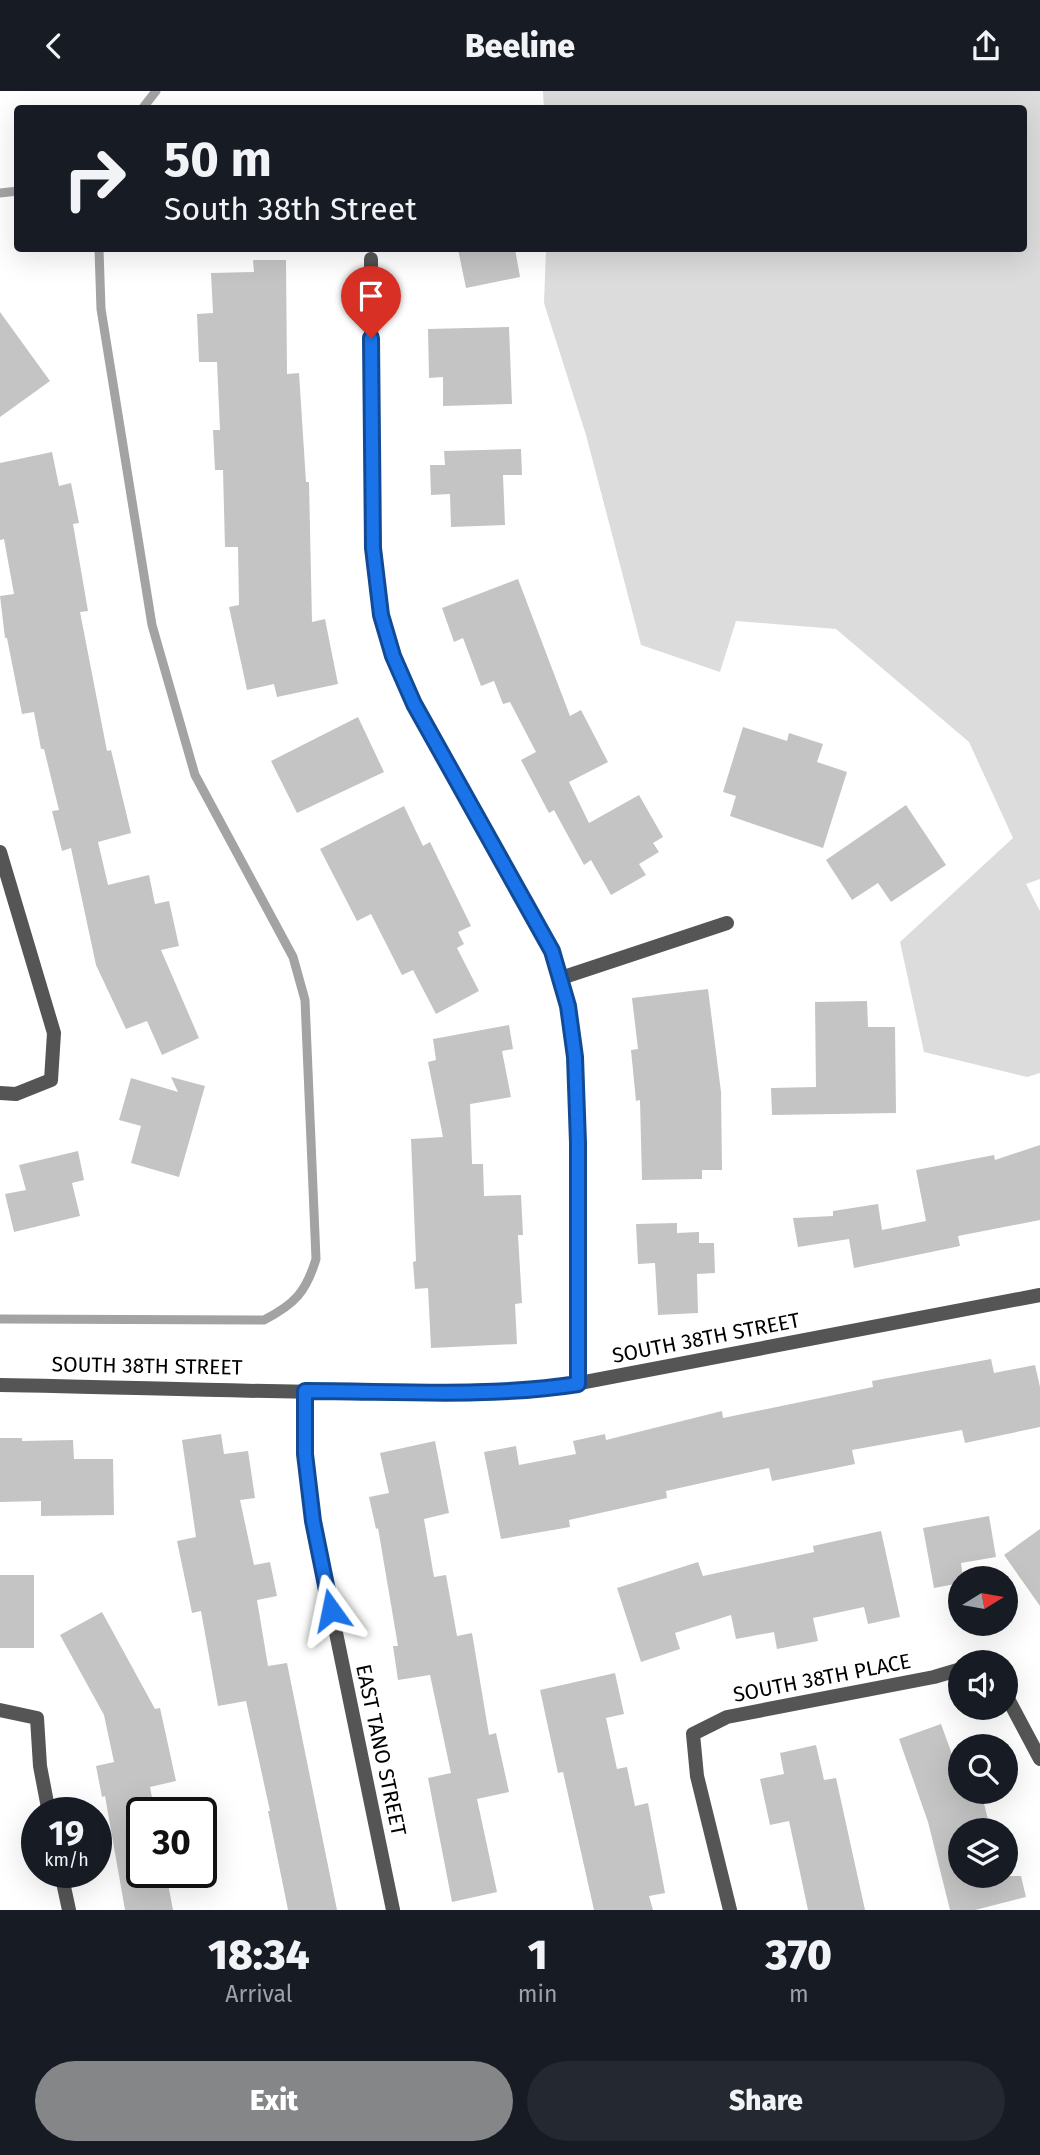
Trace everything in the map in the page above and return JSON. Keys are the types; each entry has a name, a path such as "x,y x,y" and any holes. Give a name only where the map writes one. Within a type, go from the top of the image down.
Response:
{"street":[{"path":"371,258 372,535 381,615 393,656 414,704 527,903 552,951 561,978 575,1057 578,1118 578,1384"},
{"path":"0,852 54,1033 51,1080 16,1094 0,1093"},
{"path":"561,978 727,923"},
{"name":"SOUTH 38TH STREET","path":"0,1385 305,1391 543,1390 1040,1296"},
{"name":"EAST TANO STREET","path":"305,1391 305,1454 313,1521 393,1910"},
{"name":"SOUTH 38TH PLACE","path":"730,1910 697,1776 693,1734 727,1717 948,1673"},
{"path":"0,1710 37,1718 40,1766 46,1797"},
{"path":"1018,1718 1040,1759"},
{"path":"64,1888 69,1910"}],"shaded area":[{"path":"543,91 1040,91 1040,879 1026,884 1040,911 1040,1073 1027,1077 924,1052 900,942 1013,838 969,742 836,629 736,621 720,672 641,645 586,435 544,303 546,252 1027,252 1027,105 544,105"}],"building":[{"path":"459,252 516,252 520,277 466,288"},
{"path":"253,260 286,260 287,374 299,373 306,482 309,482 312,622 325,619 338,684 277,697 274,684 247,690 229,607 239,605 238,547 225,547 223,470 215,470 213,430 220,430 217,362 199,362 197,314 213,313 211,273 254,272"},
{"path":"0,312 50,381 0,417"},
{"path":"509,327 512,404 443,406 443,377 429,378 428,329"},
{"path":"521,449 522,475 503,475 505,525 451,527 450,494 431,495 430,465 445,465 444,451"},
{"path":"52,452 59,486 71,483 79,523 73,524 88,611 80,612 107,751 111,750 131,833 98,842 108,885 149,875 155,904 169,901 179,946 161,950 199,1038 162,1055 147,1021 126,1029 96,965 71,848 62,851 52,811 59,810 44,749 41,749 34,712 22,714 5,638 0,596 14,594 4,539 0,540 0,463"},
{"path":"518,579 570,716 581,710 608,762 569,782 589,823 639,795 663,837 653,843 659,852 639,864 646,875 611,895 591,860 584,865 554,810 549,813 521,760 536,752 510,702 503,704 494,681 481,686 463,638 454,642 442,608"},
{"path":"358,717 384,772 297,813 271,761"},
{"path":"743,727 787,741 789,733 823,744 817,762 847,772 823,848 730,816 736,796 723,792"},
{"path":"906,805 946,865 891,902 878,883 852,900 826,860"},
{"path":"404,806 423,846 430,842 471,926 458,932 464,944 457,948 479,991 436,1014 413,970 402,975 371,914 357,921 320,849"},
{"path":"708,989 721,1092 722,1170 702,1170 702,1179 642,1180 640,1100 636,1101 631,1050 638,1049 632,998"},
{"path":"867,1001 868,1027 895,1027 896,1113 772,1115 771,1088 816,1087 815,1002"},
{"path":"509,1025 513,1049 502,1051 511,1097 470,1104 472,1164 483,1164 484,1196 521,1195 523,1235 518,1235 522,1303 515,1304 517,1344 431,1348 428,1288 415,1289 411,1139 443,1137 428,1062 436,1060 433,1039"},
{"path":"171,1077 205,1086 179,1177 131,1163 141,1126 119,1120 131,1078 178,1092"},
{"path":"1040,1145 1040,1220 958,1236 960,1246 854,1268 849,1239 798,1247 793,1218 833,1216 833,1211 878,1204 882,1230 926,1221 916,1170 994,1155 995,1160"},
{"path":"78,1151 84,1180 72,1183 80,1216 14,1232 5,1194 26,1190 19,1165"},
{"path":"677,1223 677,1233 699,1232 699,1243 714,1243 715,1273 697,1274 698,1313 658,1315 655,1263 638,1264 636,1224"},
{"path":"991,1359 994,1373 1035,1365 1040,1387 1040,1427 965,1443 962,1430 852,1450 855,1464 772,1481 769,1468 666,1491 667,1498 569,1520 570,1527 501,1539 484,1452 516,1446 519,1465 576,1454 573,1441 605,1434 606,1440 722,1411 723,1418 873,1387 872,1381"},
{"path":"221,1434 224,1454 248,1451 255,1498 240,1500 254,1565 270,1562 277,1596 257,1600 268,1666 287,1663 337,1910 288,1910 246,1701 218,1706 201,1611 192,1613 177,1541 196,1537 182,1440"},
{"path":"0,1438 22,1438 22,1441 73,1440 74,1459 113,1459 114,1515 41,1516 41,1501 0,1502"},
{"path":"435,1441 449,1513 424,1519 434,1577 446,1575 457,1636 472,1633 489,1735 496,1733 509,1792 477,1799 497,1892 452,1902 428,1778 451,1773 430,1675 398,1680 393,1646 398,1646 378,1528 376,1529 369,1497 389,1493 380,1453"},
{"path":"989,1516 996,1557 961,1563 961,1566 948,1566 948,1585 934,1588 923,1528"},
{"path":"1040,1529 1040,1606 1018,1575 1018,1566 1012,1566 1004,1555"},
{"path":"881,1531 900,1617 868,1624 864,1607 813,1618 818,1641 777,1649 774,1632 736,1639 731,1615 675,1633 680,1649 641,1662 617,1588 698,1562 703,1576 814,1552 813,1546"},
{"path":"0,1575 34,1575 34,1648 0,1648"},
{"path":"102,1612 155,1709 160,1708 176,1781 150,1787 152,1797 126,1797 126,1888 169,1888 173,1910 125,1910 112,1836 112,1797 102,1797 96,1766 114,1762 104,1715 60,1635"},
{"path":"615,1673 624,1714 606,1718 617,1769 627,1767 635,1806 648,1803 665,1893 649,1896 653,1910 594,1910 563,1772 558,1773 540,1690"},
{"path":"941,1724 948,1743 948,1804 984,1804 988,1818 948,1818 948,1888 1018,1888 1018,1876 1021,1876 1026,1897 975,1910 950,1910 928,1822 899,1739"},
{"path":"816,1745 824,1780 836,1778 865,1910 808,1910 789,1821 770,1825 760,1779 784,1774 780,1753"}],"waterway":[{"path":"145,105 156,91"},
{"path":"0,193 14,191"},
{"path":"0,1319 264,1320 298,1296 316,1259 305,1000 293,957 195,775 152,625 101,309 99,252"}],"route":[{"path":"331,1610 313,1521 305,1454 305,1391 482,1392 543,1390 578,1384 578,1143 575,1057 568,1006 552,951 414,704 393,656 381,615 375,580 371,473 371,338"}]}
